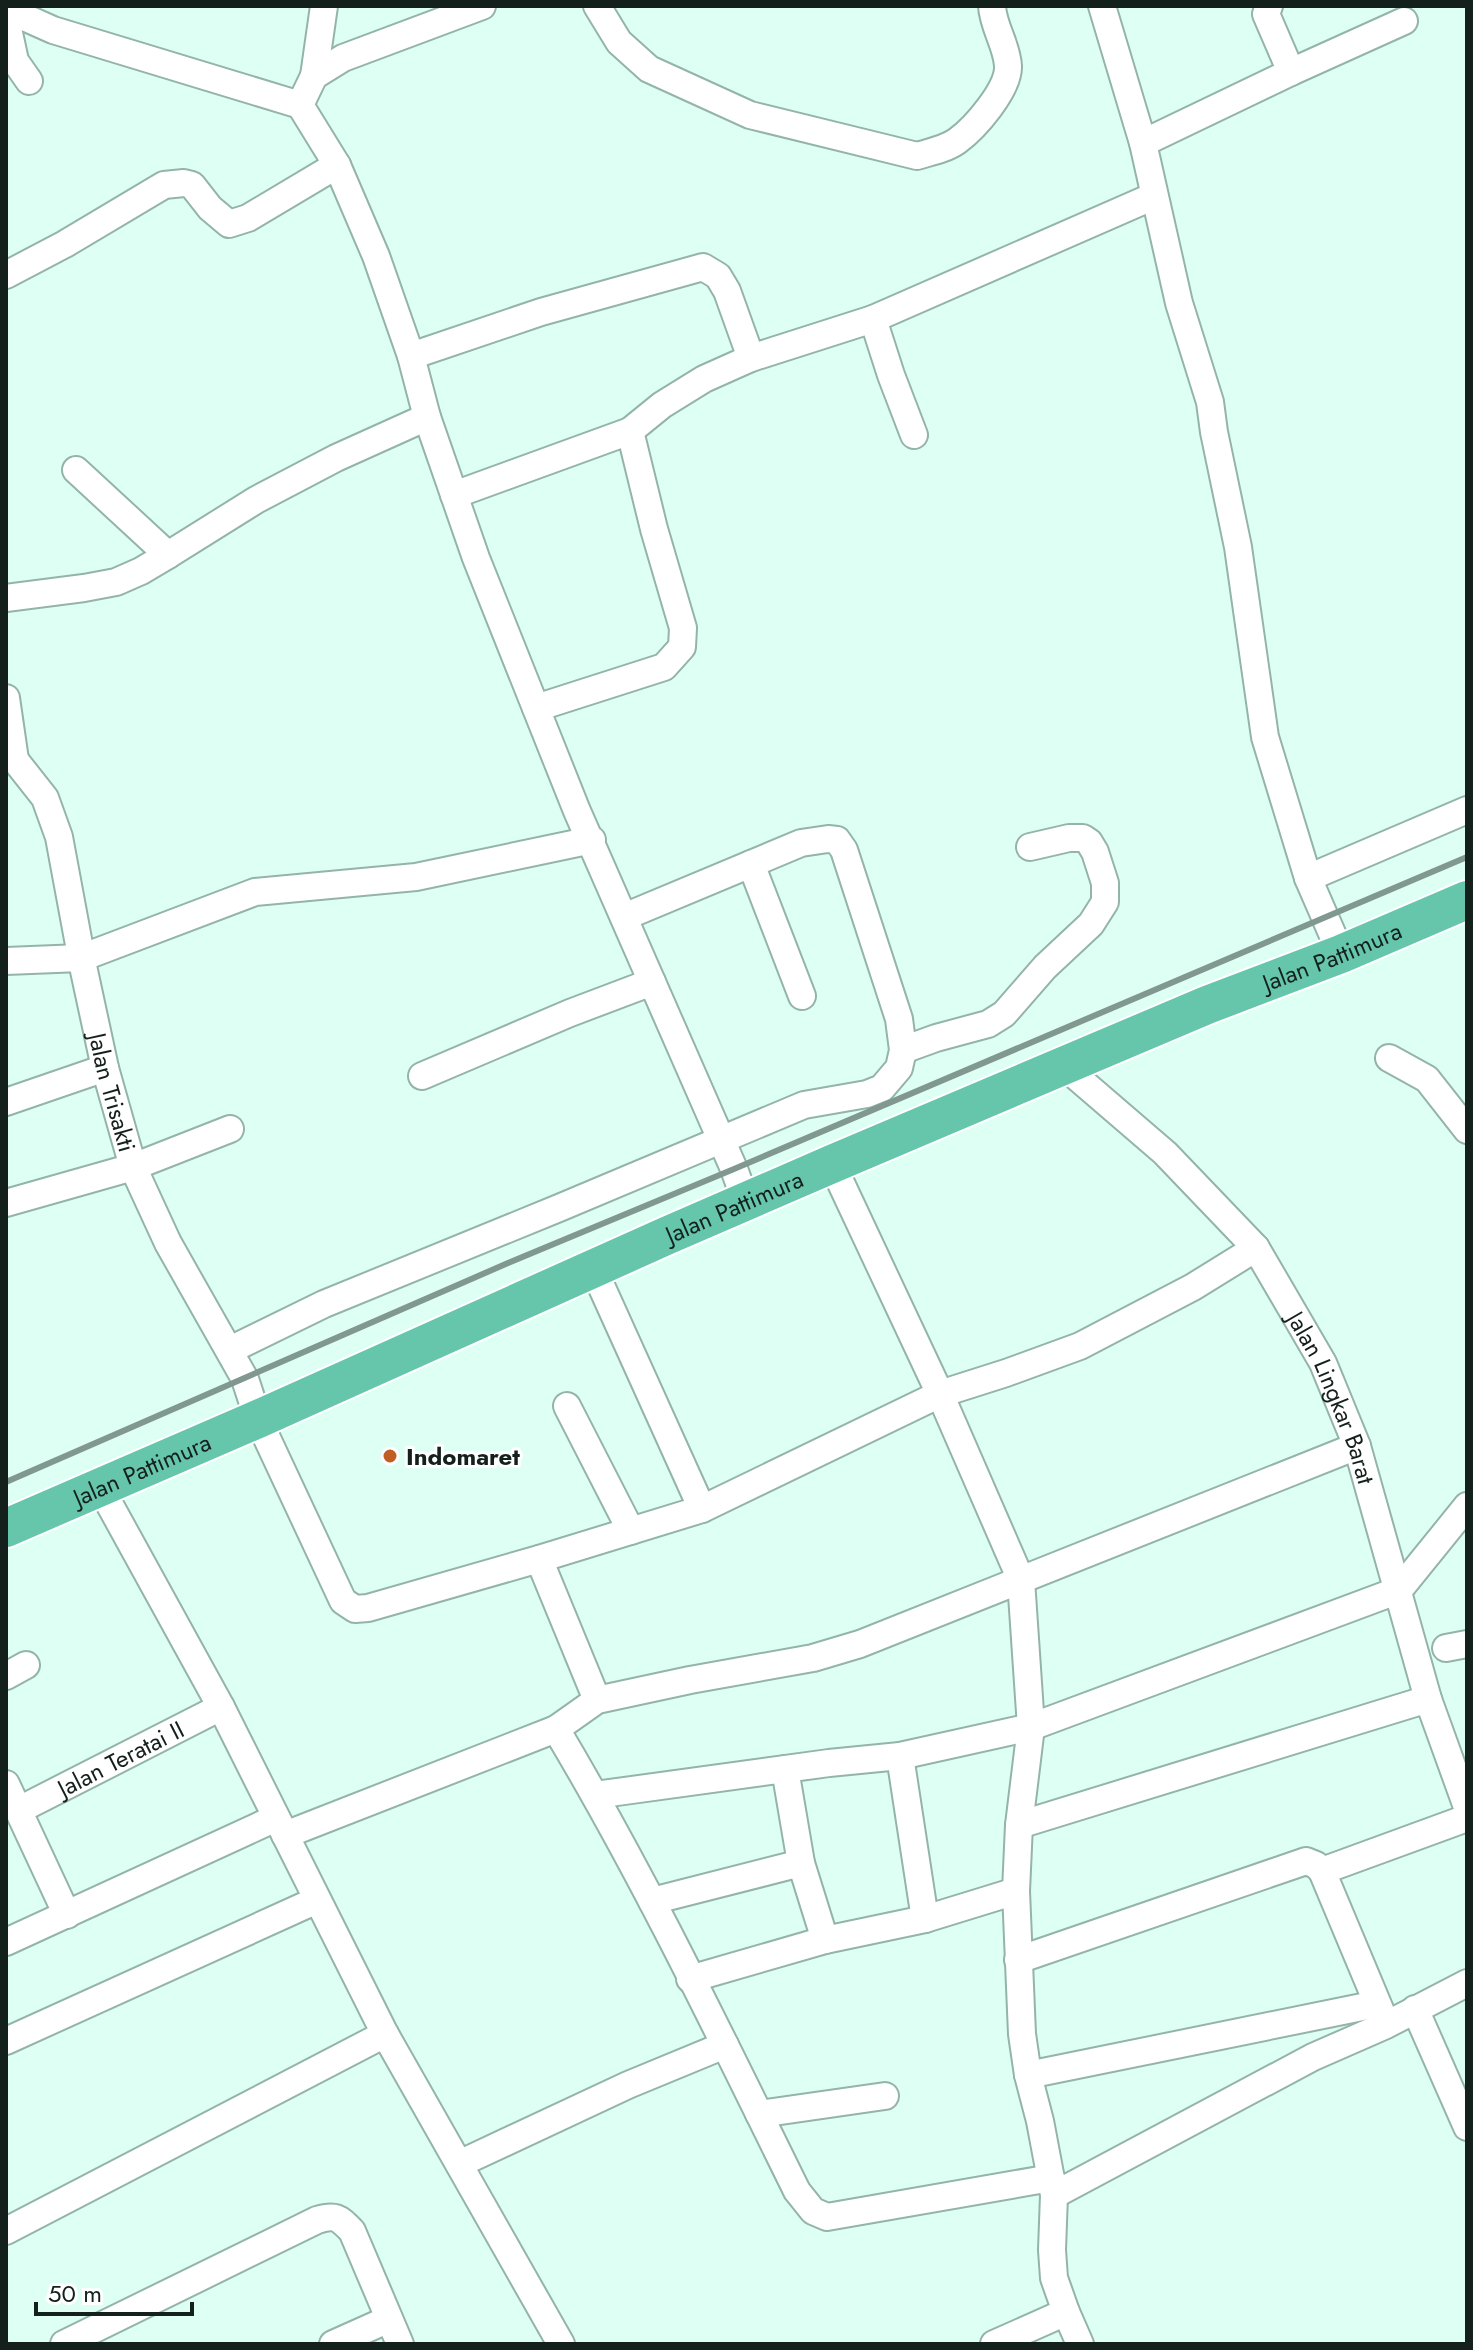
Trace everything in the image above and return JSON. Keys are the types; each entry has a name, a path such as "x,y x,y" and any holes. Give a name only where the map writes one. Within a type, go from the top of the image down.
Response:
{"highway":[{"name":"Jalan Pattimura","path":"6,1528 832,1164 1207,1005 1341,954 1467,900"}],"street":[{"path":"300,105 314,76 324,6"},
{"path":"314,76 343,58 378,43 482,6"},
{"path":"597,6 619,42 649,69 750,115 917,156 957,141 982,116 1002,89 1008,66 992,6"},
{"path":"1102,6 1143,143 1179,303 1210,402 1238,547 1265,737 1308,878 1341,954"},
{"path":"1269,6 1266,14 1291,72"},
{"path":"6,9 53,30 300,105 337,165 376,256 454,495 536,708 577,811 746,1202"},
{"path":"6,19 15,61 29,81"},
{"path":"1143,143 1404,21"},
{"path":"6,275 164,185 192,185 210,208 229,224 248,218 337,165"},
{"path":"454,495 630,431 662,405 704,379 751,358 873,319 1154,196"},
{"path":"411,356 541,312 703,267 718,276 727,291 751,358"},
{"path":"873,319 914,435"},
{"path":"6,598 116,582 157,562 256,500 336,458 427,417"},
{"path":"536,708 664,667 682,647 683,628 630,431"},
{"path":"76,470 157,562"},
{"path":"6,698 12,749"},
{"name":"Jalan Trisakti","path":"12,749 45,798 59,837 105,1068 133,1167 168,1243 245,1379 258,1419 343,1601 355,1609 368,1608 539,1559 702,1509 940,1394 1080,1346 1193,1287 1256,1248"},
{"path":"1308,878 1467,810"},
{"path":"903,1050 988,1024 1004,1014 1045,967 1091,924 1105,902 1105,883 1089,842 1083,838 1069,838 1030,847"},
{"path":"6,961 81,958 255,892 416,877 592,840"},
{"path":"230,1350 324,1304 804,1105 867,1094 882,1088 899,1068 903,1050 899,1019 844,850 837,840 801,843 624,917"},
{"path":"751,864 802,996"},
{"path":"422,1076 652,982"},
{"path":"1389,1058 1427,1079 1467,1130"},
{"name":"Jalan Lingkar Barat","path":"1065,1067 1165,1153 1256,1248 1323,1363 1357,1446 1428,1699 1467,1807"},
{"path":"6,1102 105,1068"},
{"path":"6,1203 133,1167 230,1129"},
{"path":"832,1164 940,1394 1021,1580 1031,1727 1019,1825 1016,1891 1022,2034 1052,2187 1054,2278 1080,2344"},
{"path":"594,1270 702,1509"},
{"path":"567,1406 631,1531"},
{"path":"6,1942 280,1827 556,1729 597,1700 813,1658 860,1644 1357,1446"},
{"path":"100,1487 221,1707 385,2034 561,2344"},
{"path":"595,1795 900,1756 1031,1727 1399,1590 1467,1506"},
{"path":"539,1559 597,1700"},
{"path":"1019,1825 1428,1699"},
{"name":"Jalan Teratai II","path":"19,1810 221,1707"},
{"path":"556,1729 652,1901 797,2191 813,2211 827,2217 1052,2187 1313,2057 1382,2014"},
{"path":"900,1756 925,1919"},
{"path":"785,1769 801,1863 825,1940"},
{"path":"6,1784 67,1915"},
{"path":"1322,1871 1467,1818"},
{"path":"1018,1960 1306,1861 1322,1871 1382,2014"},
{"path":"652,1901 801,1863"},
{"path":"690,1979 825,1940 925,1919 1016,1891"},
{"path":"6,2041 317,1900"},
{"path":"1028,2075 1415,2009 1467,1983"},
{"path":"1415,2009 1467,2127"},
{"path":"6,2231 385,2034"},
{"path":"459,2164 628,2085 725,2045"},
{"path":"759,2114 885,2096"},
{"path":"64,2344 329,2216 340,2219 352,2231 392,2336 333,2344"},
{"path":"1008,2341 1066,2312"}],"railway":[{"path":"6,1482 508,1263 1467,857"}],"place":[{"name":"Indomaret","path":"390,1456"}]}
